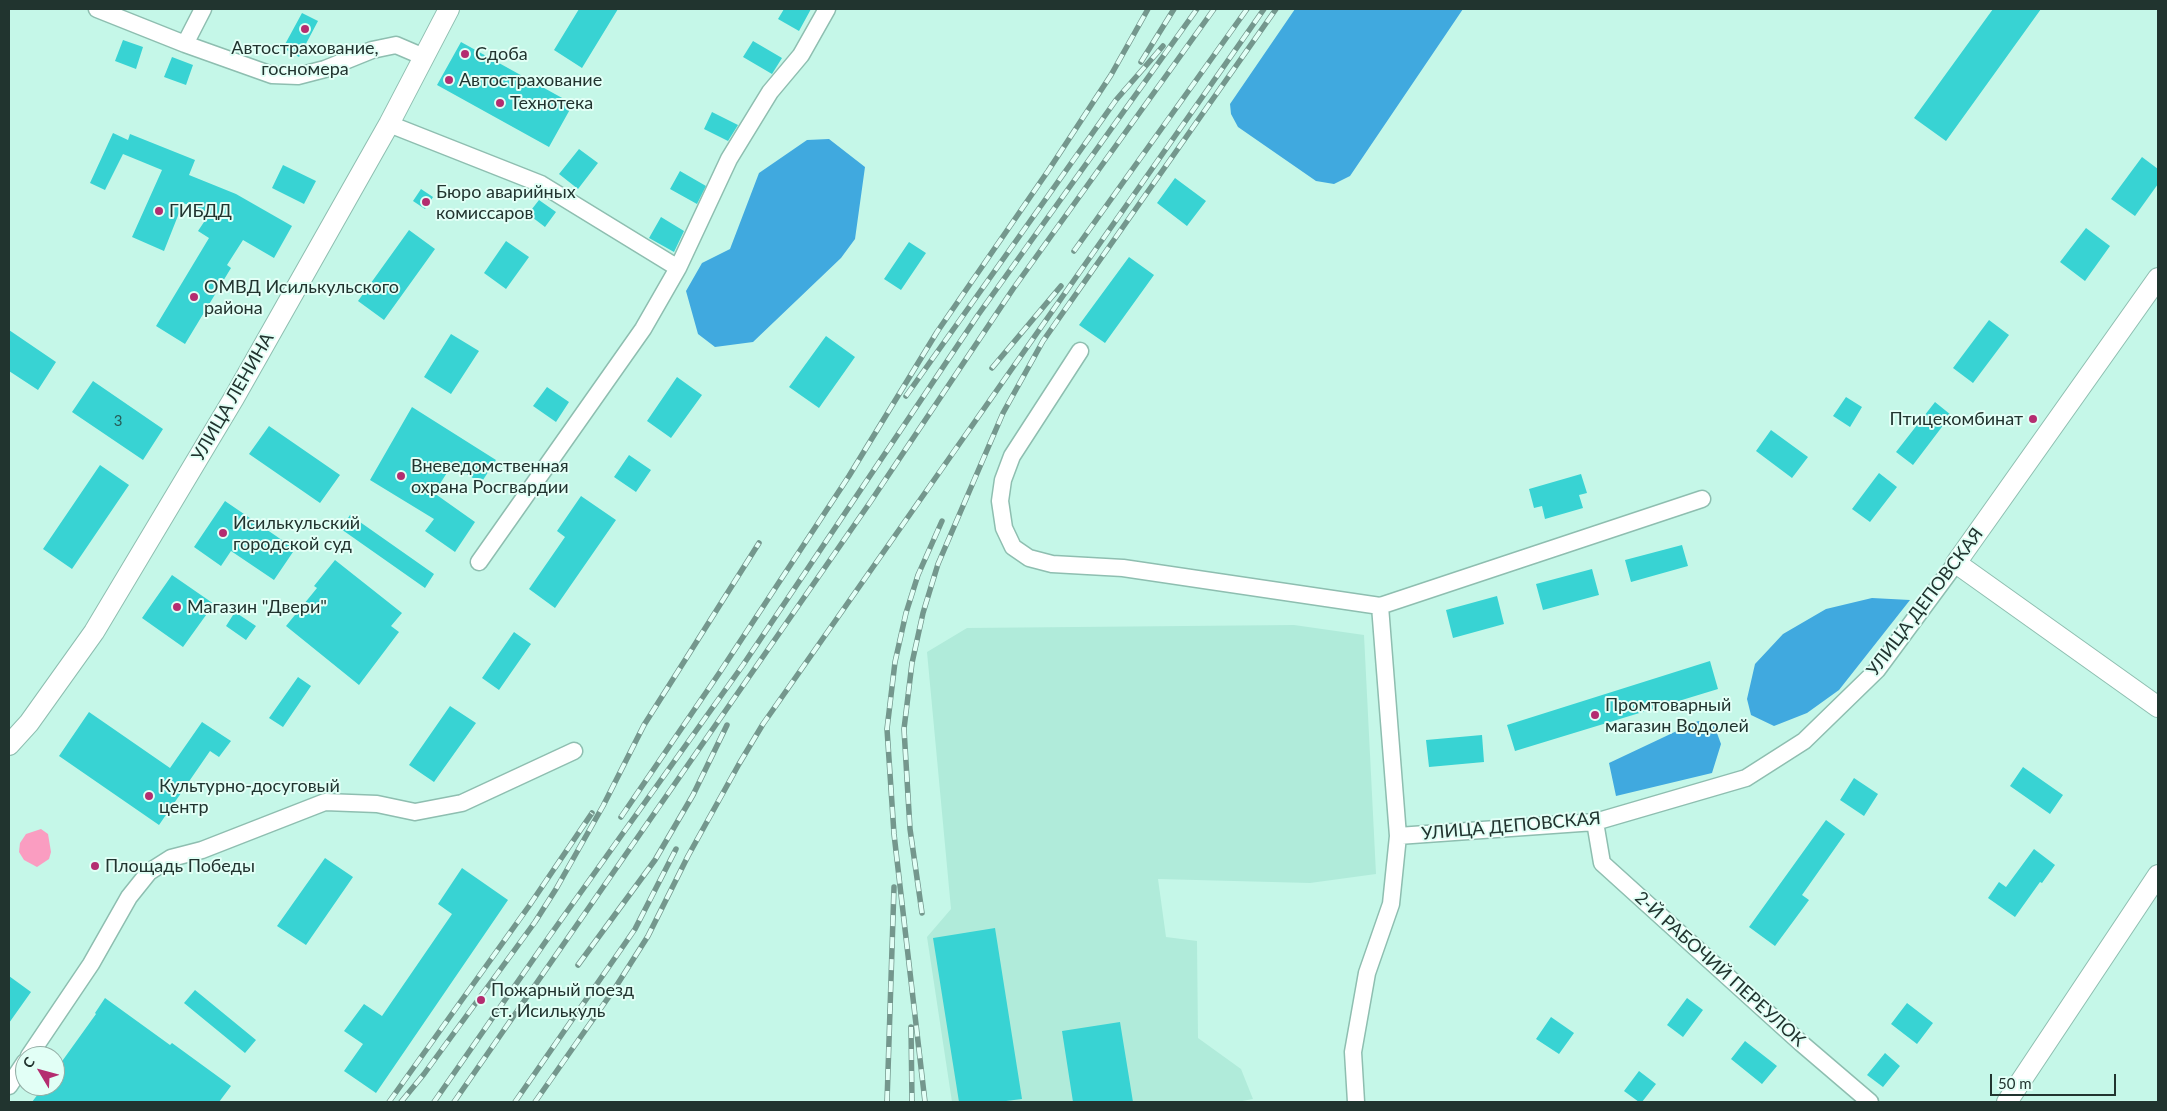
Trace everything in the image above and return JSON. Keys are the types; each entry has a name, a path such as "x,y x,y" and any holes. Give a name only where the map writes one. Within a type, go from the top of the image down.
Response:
{"street":[{"path":"97,9 185,44 272,75 298,76 325,69 372,50 396,45 424,57"},
{"path":"185,44 203,9"},
{"name":"УЛИЦА ЛЕНИНА","path":"9,745 30,723 94,632 234,398 389,124 449,9"},
{"path":"479,562 642,329 678,268 730,159 770,92 801,55 827,9"},
{"path":"389,124 542,184 678,268"},
{"name":"УЛИЦА ДЕПОВСКАЯ","path":"1398,836 1595,822 1746,778 1804,740 1877,670 1956,563 2158,278"},
{"path":"1080,351 1012,456 1003,480 1000,501 1004,528 1013,547 1029,558 1052,564 1123,568 1380,606 1702,498"},
{"path":"1956,563 2158,707"},
{"path":"1356,1102 1353,1052 1367,973 1391,904 1398,836 1380,606"},
{"path":"36,1046 91,964 129,897 149,872 171,858 202,850 325,802 377,804 415,812 462,803 574,751"},
{"name":"2-Й РАБОЧИЙ ПЕРЕУЛОК","path":"1595,822 1602,863 1801,1044 1870,1102"},
{"path":"2007,1102 2158,875"}],"shaded area":[{"path":"1294,625 1364,635 1376,874 1310,883 1158,879 1166,937 1197,941 1198,1038 1241,1069 1253,1099 1237,1102 952,1102 927,937 951,909 927,652 967,628"},
{"path":"41,829 48,834 51,852 49,859 37,867 24,860 19,852 20,843 26,834"}],"water":[{"path":"1295,9 1463,9 1350,176 1334,184 1316,181 1238,127 1231,114 1230,104"},
{"path":"829,139 865,167 855,239 841,258 753,342 715,347 698,334 686,291 702,263 730,249 759,173 807,140"},
{"path":"1872,598 1910,600 1839,690 1807,713 1774,726 1751,715 1747,699 1755,664 1783,634 1826,609"},
{"path":"1698,721 1714,725 1721,744 1712,773 1616,796 1609,763"}],"building":[{"path":"579,9 618,9 582,68 554,50"},
{"path":"784,9 811,9 799,31 778,19"},
{"path":"1993,9 2041,9 1946,141 1914,118"},
{"path":"302,13 318,21 299,57 283,48"},
{"path":"123,40 143,47 136,69 115,61"},
{"path":"753,41 782,58 772,74 743,57"},
{"path":"461,42 573,104 549,147 437,85"},
{"path":"172,57 193,65 186,85 164,77"},
{"path":"712,112 738,125 728,141 704,129"},
{"path":"113,133 128,140 130,134 195,160 189,175 236,194 292,226 274,258 243,240 227,265 231,268 185,344 156,326 209,238 198,231 210,213 183,203 164,251 132,237 162,170 123,154 105,190 90,183"},
{"path":"579,149 598,163 578,189 559,174"},
{"path":"2142,157 2158,169 2158,184 2135,216 2111,199"},
{"path":"283,165 316,181 304,204 272,188"},
{"path":"680,171 706,186 697,204 670,189"},
{"path":"1175,178 1206,201 1187,226 1157,203"},
{"path":"421,189 433,197 425,209 413,201"},
{"path":"539,200 556,212 545,227 528,214"},
{"path":"661,217 684,231 674,252 649,238"},
{"path":"2086,228 2110,246 2085,281 2060,262"},
{"path":"409,230 435,249 384,320 358,301"},
{"path":"506,241 529,257 506,289 484,273"},
{"path":"909,242 926,253 901,290 884,279"},
{"path":"1129,257 1154,275 1105,343 1079,325"},
{"path":"1989,320 2009,335 1973,383 1953,368"},
{"path":"9,330 56,362 38,390 9,371"},
{"path":"451,334 479,351 451,394 424,377"},
{"path":"826,336 855,357 819,408 789,387"},
{"path":"677,377 702,395 671,438 647,421"},
{"path":"93,381 163,429 143,460 72,412"},
{"path":"547,387 569,402 556,422 533,406"},
{"path":"1846,397 1862,407 1850,427 1833,416"},
{"path":"1935,402 1951,415 1913,465 1896,452"},
{"path":"412,407 496,460 481,483 452,465 434,493 475,522 455,552 425,531 434,519 370,480"},
{"path":"269,426 340,475 320,503 249,454"},
{"path":"1771,430 1808,457 1792,478 1756,451"},
{"path":"629,455 651,470 636,492 614,477"},
{"path":"100,465 129,485 72,569 43,549"},
{"path":"1879,473 1897,487 1870,522 1852,509"},
{"path":"1581,474 1587,493 1579,495 1583,508 1545,519 1542,506 1534,508 1529,489"},
{"path":"581,496 616,520 555,608 529,589 565,537 557,531"},
{"path":"225,501 295,549 274,580 231,551 221,566 194,547"},
{"path":"350,515 434,574 425,588 341,529"},
{"path":"1682,545 1688,566 1631,582 1625,560"},
{"path":"335,560 402,613 391,626 399,632 359,685 286,626 317,588 314,586"},
{"path":"1592,569 1599,595 1543,610 1536,584"},
{"path":"172,575 214,604 183,647 142,618"},
{"path":"1497,596 1504,624 1453,638 1446,610"},
{"path":"235,612 256,626 246,640 226,626"},
{"path":"514,632 531,644 499,690 482,678"},
{"path":"1710,661 1718,689 1515,751 1507,725"},
{"path":"298,677 311,686 283,727 269,718"},
{"path":"450,706 476,723 434,782 409,765"},
{"name":"Культурно-досуговый центр","path":"89,712 170,768 202,722 231,741 219,757 210,751 159,825 59,756"},
{"path":"1482,735 1484,762 1429,767 1426,740"},
{"path":"2023,767 2063,795 2050,814 2010,786"},
{"path":"1854,778 1878,794 1864,816 1840,800"},
{"path":"1826,820 1845,834 1802,895 1809,900 1775,946 1749,927"},
{"path":"2034,849 2055,865 2042,883 2040,882 2015,917 1988,898 1999,882 2006,887"},
{"path":"325,858 353,877 306,945 277,926"},
{"path":"462,868 508,900 376,1093 344,1071 363,1044 344,1031 364,1004 382,1016 452,914 438,904"},
{"path":"995,928 1022,1099 998,1102 959,1102 933,938"},
{"path":"9,976 31,992 9,1023"},
{"path":"195,990 256,1040 245,1053 184,1003"},
{"path":"105,998 231,1086 219,1102 32,1102 36,1096 65,1096 65,1057"},
{"path":"1687,998 1703,1010 1683,1037 1667,1025"},
{"path":"1907,1003 1933,1023 1917,1044 1891,1024"},
{"path":"1551,1017 1574,1033 1559,1054 1536,1039"},
{"path":"1120,1022 1133,1102 1073,1102 1062,1031"},
{"path":"1745,1041 1777,1066 1762,1084 1731,1059"},
{"path":"1885,1053 1900,1066 1883,1087 1867,1075"},
{"path":"1639,1071 1656,1084 1642,1102 1639,1102 1624,1091"}],"railway":[{"path":"621,817 720,672 849,476 937,332 1048,171 1111,75 1148,9"},
{"path":"1141,62 1174,9"},
{"path":"434,1102 546,941 743,665 978,315 1197,9"},
{"path":"454,1102 871,501 1013,289 1214,9"},
{"path":"1074,251 1247,9"},
{"path":"535,1102 615,988 648,936 688,856 763,724 1264,9"},
{"path":"922,913 910,829 904,729 912,663 923,613 938,564 1003,413 1043,341 1276,9"},
{"path":"906,396 1116,100 1163,46"},
{"path":"992,368 1061,286"},
{"path":"925,1102 894,834 887,729 895,662 906,613 918,575 942,521"},
{"path":"401,1102 424,1074 535,922 603,806 644,725 759,543"},
{"path":"578,965 655,860 693,795 727,725"},
{"path":"389,1102 529,906 592,813"},
{"path":"515,1102 635,929 676,849"},
{"path":"887,1102 894,887"},
{"path":"911,1027 912,1102"}],"place":[{"name":"Автострахование, госномера","path":"305,29"},
{"name":"Сдоба","path":"465,54"},
{"name":"Автострахование","path":"449,80"},
{"name":"Технотека","path":"500,103"},
{"name":"Бюро аварийных комиссаров","path":"426,202"},
{"name":"ГИБДД","path":"159,211"},
{"name":"ОМВД Исилькульского района","path":"194,297"},
{"name":"Птицекомбинат","path":"2033,419"},
{"name":"Вневедомственная охрана Росгвардии","path":"401,476"},
{"name":"Исилькульский городской суд","path":"223,533"},
{"name":"Магазин \"Двери\"","path":"177,607"},
{"name":"Промтоварный магазин Водолей","path":"1595,715"},
{"name":"Культурно-досуговый центр","path":"149,796"},
{"name":"Площадь Победы","path":"95,866"},
{"name":"Пожарный поезд ст. Исилькуль","path":"481,1000"}]}
